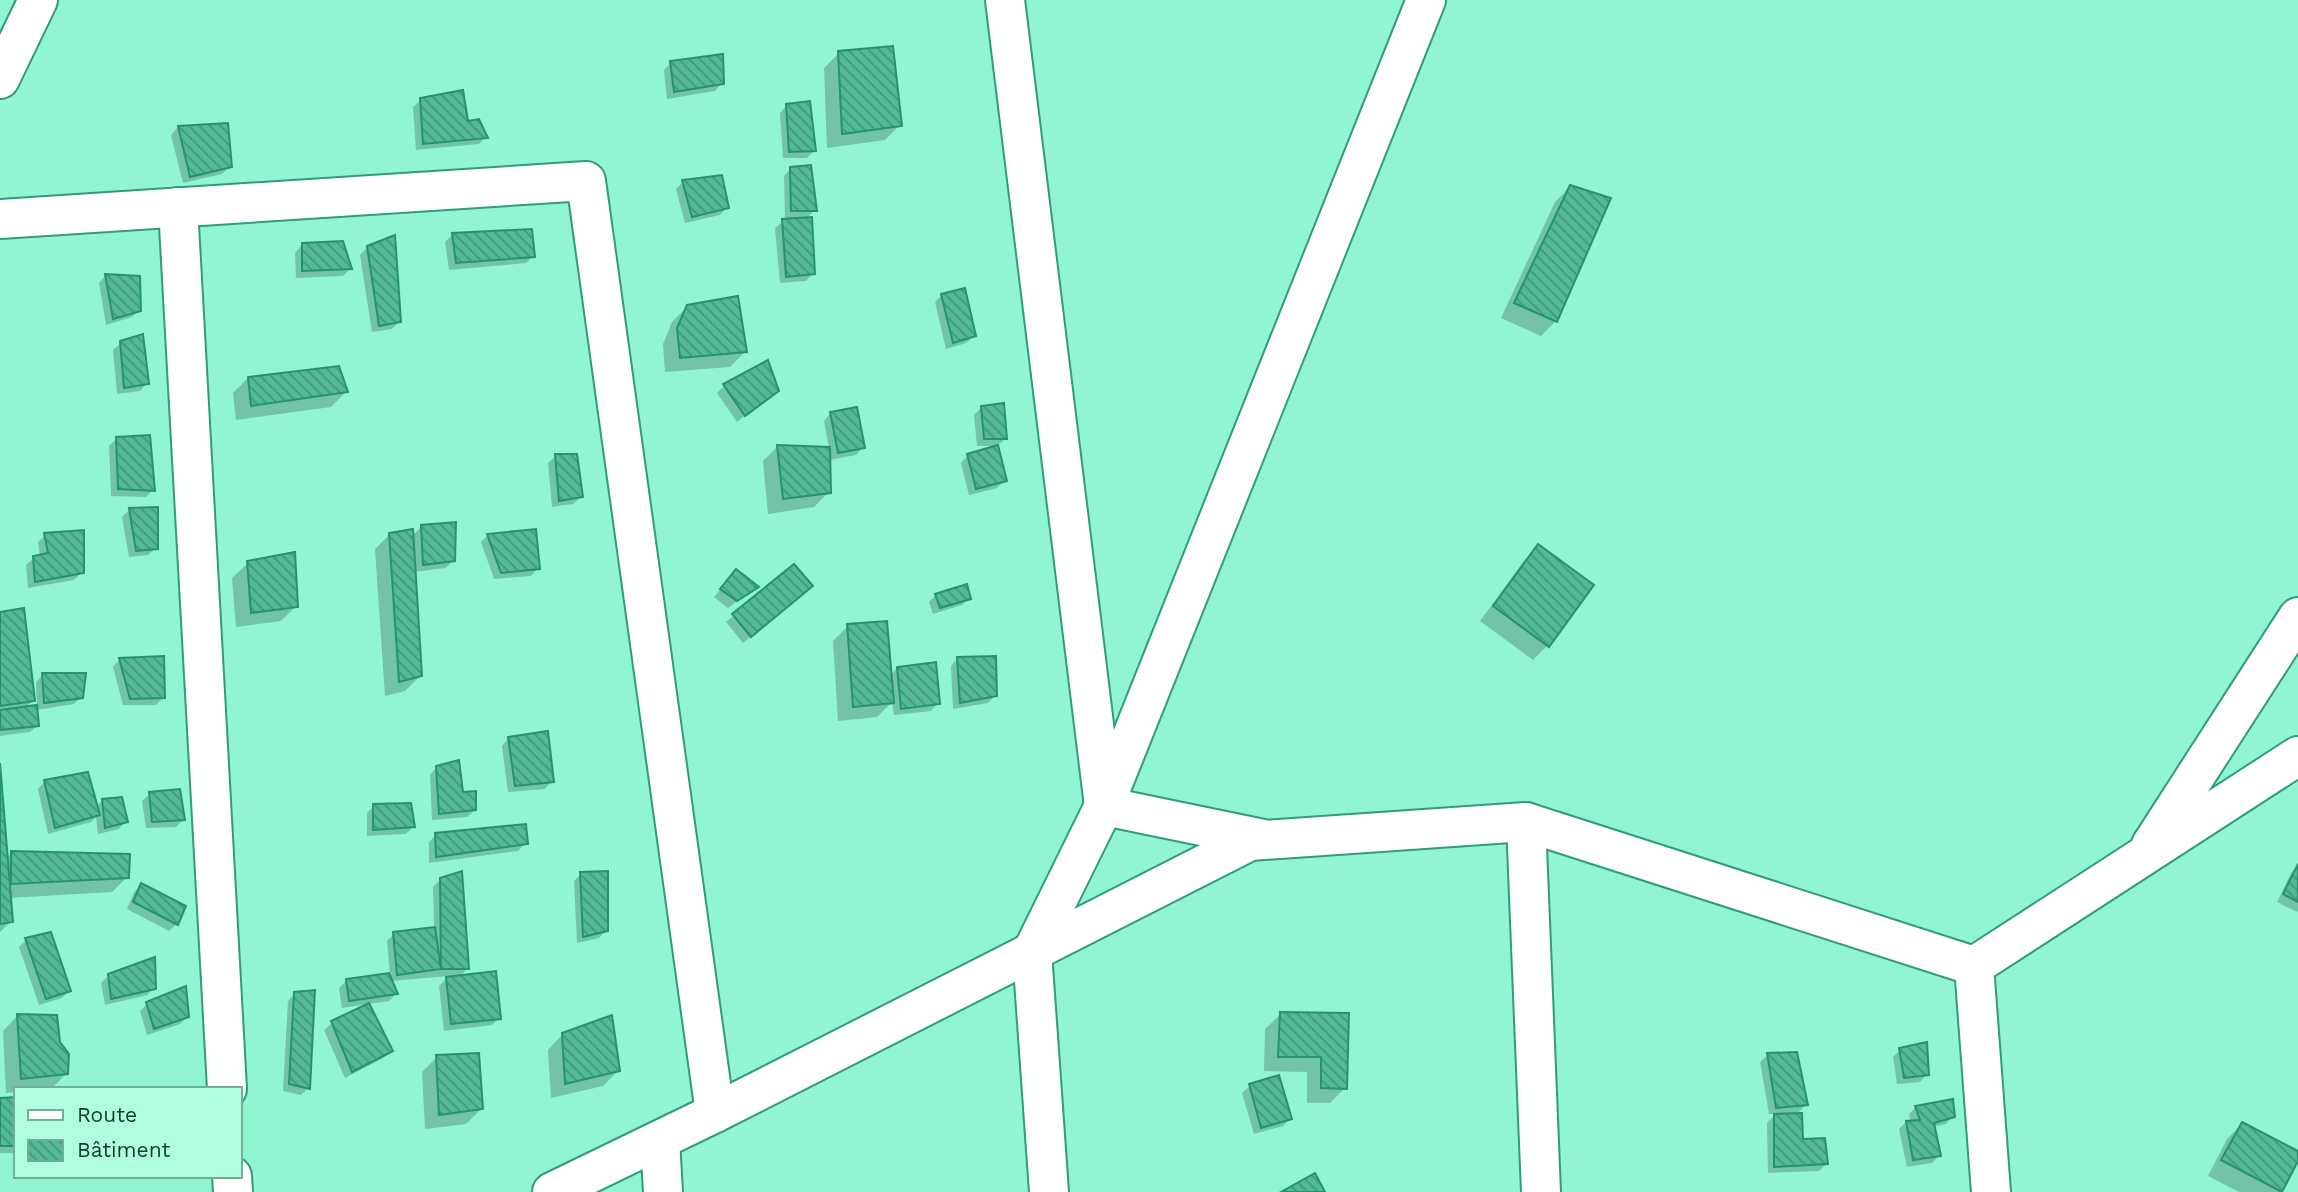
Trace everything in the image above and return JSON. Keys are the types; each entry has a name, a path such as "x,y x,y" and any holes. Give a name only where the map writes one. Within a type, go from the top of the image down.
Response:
{"street":[{"path":"0,79 38,0"},
{"path":"1049,1192 1032,952 1104,806 1426,0"},
{"path":"999,1 1104,806"},
{"path":"0,219 586,181 715,1113"},
{"path":"178,207 227,1087"},
{"path":"2144,856 2298,617"},
{"path":"1974,966 2298,756"},
{"path":"1104,806 1269,840"},
{"path":"552,1192 715,1113 1250,841 1526,822 1974,966"},
{"path":"1526,822 1541,1192"},
{"path":"1974,966 1991,1192"},
{"path":"660,1140 663,1192"}],"building":[{"path":"893,46 902,126 842,134 838,51"},
{"path":"723,54 724,84 674,92 670,61"},
{"path":"463,90 468,121 479,119 488,138 423,144 420,98"},
{"path":"810,101 816,151 789,152 786,104"},
{"path":"228,123 232,167 190,177 178,126"},
{"path":"811,165 817,211 791,211 790,167"},
{"path":"722,175 729,208 692,217 682,180"},
{"path":"1570,185 1611,198 1557,322 1514,303"},
{"path":"812,217 815,274 786,277 782,219"},
{"path":"532,229 535,257 456,263 452,233"},
{"path":"395,235 401,322 379,326 367,246"},
{"path":"343,241 352,269 302,271 302,243"},
{"path":"105,274 140,276 141,311 113,319"},
{"path":"965,288 976,336 953,343 941,294"},
{"path":"738,296 747,352 680,358 677,328 687,305"},
{"path":"143,334 149,384 124,388 120,341"},
{"path":"768,360 779,391 745,416 723,384"},
{"path":"339,366 348,392 251,406 248,377"},
{"path":"1004,403 1007,439 984,439 981,406"},
{"path":"857,407 865,448 838,453 830,412"},
{"path":"150,435 155,491 118,489 116,437"},
{"path":"777,445 830,447 831,493 783,499"},
{"path":"998,445 1007,481 976,489 967,454"},
{"path":"555,454 577,454 583,497 559,501"},
{"path":"158,507 158,549 136,551 129,508"},
{"path":"456,522 455,561 423,565 421,525"},
{"path":"413,529 422,676 399,682 389,533"},
{"path":"536,529 540,569 501,573 487,534"},
{"path":"84,530 84,573 35,582 33,556 48,553 44,533"},
{"path":"1538,544 1594,585 1549,647 1493,606"},
{"path":"295,552 298,607 251,613 247,561"},
{"path":"794,564 813,586 751,637 732,614"},
{"path":"736,569 759,587 737,601 720,589"},
{"path":"967,584 971,599 940,608 935,594"},
{"path":"24,608 35,701 0,706 0,612"},
{"path":"887,621 894,703 853,707 847,624"},
{"path":"164,656 165,698 130,699 119,658"},
{"path":"996,656 997,696 960,703 957,657"},
{"path":"936,662 940,704 901,709 897,667"},
{"path":"42,673 86,673 83,698 44,703"},
{"path":"37,705 39,726 0,730 0,710"},
{"path":"548,731 554,782 515,786 508,737"},
{"path":"459,760 463,792 476,791 476,810 439,814 436,766"},
{"path":"0,763 13,922 0,924"},
{"path":"88,772 100,815 55,828 44,780"},
{"path":"180,789 185,820 152,822 149,792"},
{"path":"122,797 128,822 105,828 102,799"},
{"path":"411,803 415,827 373,830 373,804"},
{"path":"526,824 528,844 436,857 435,833"},
{"path":"11,851 130,854 129,878 11,884"},
{"path":"2298,864 2298,902 2283,894"},
{"path":"462,871 469,969 441,969 440,878"},
{"path":"608,871 608,931 583,937 580,872"},
{"path":"141,883 186,906 178,925 133,902"},
{"path":"435,927 441,969 397,975 393,932"},
{"path":"51,932 71,991 46,999 25,938"},
{"path":"155,957 156,989 111,999 108,974"},
{"path":"496,971 501,1019 451,1024 446,977"},
{"path":"389,973 398,994 349,1001 346,979"},
{"path":"186,986 189,1017 154,1029 146,1002"},
{"path":"315,990 310,1089 289,1084 294,992"},
{"path":"369,1003 393,1051 352,1072 331,1021"},
{"path":"1280,1012 1349,1013 1347,1089 1321,1088 1321,1057 1278,1057"},
{"path":"17,1014 57,1015 60,1042 69,1054 68,1074 21,1079"},
{"path":"612,1015 620,1071 565,1084 562,1033"},
{"path":"1927,1042 1929,1075 1904,1078 1899,1048"},
{"path":"1797,1052 1808,1105 1776,1108 1767,1053"},
{"path":"479,1053 483,1109 439,1115 436,1055"},
{"path":"1279,1075 1292,1119 1261,1128 1249,1084"},
{"path":"14,1097 14,1146 0,1146 0,1098"},
{"path":"1953,1099 1955,1117 1934,1123 1941,1156 1913,1160 1906,1121 1920,1120 1915,1106"},
{"path":"1802,1113 1803,1139 1825,1138 1828,1164 1774,1167 1774,1114"},
{"path":"2242,1122 2298,1151 2298,1161 2282,1192 2221,1160"},
{"path":"1315,1173 1325,1192 1281,1192"}]}
